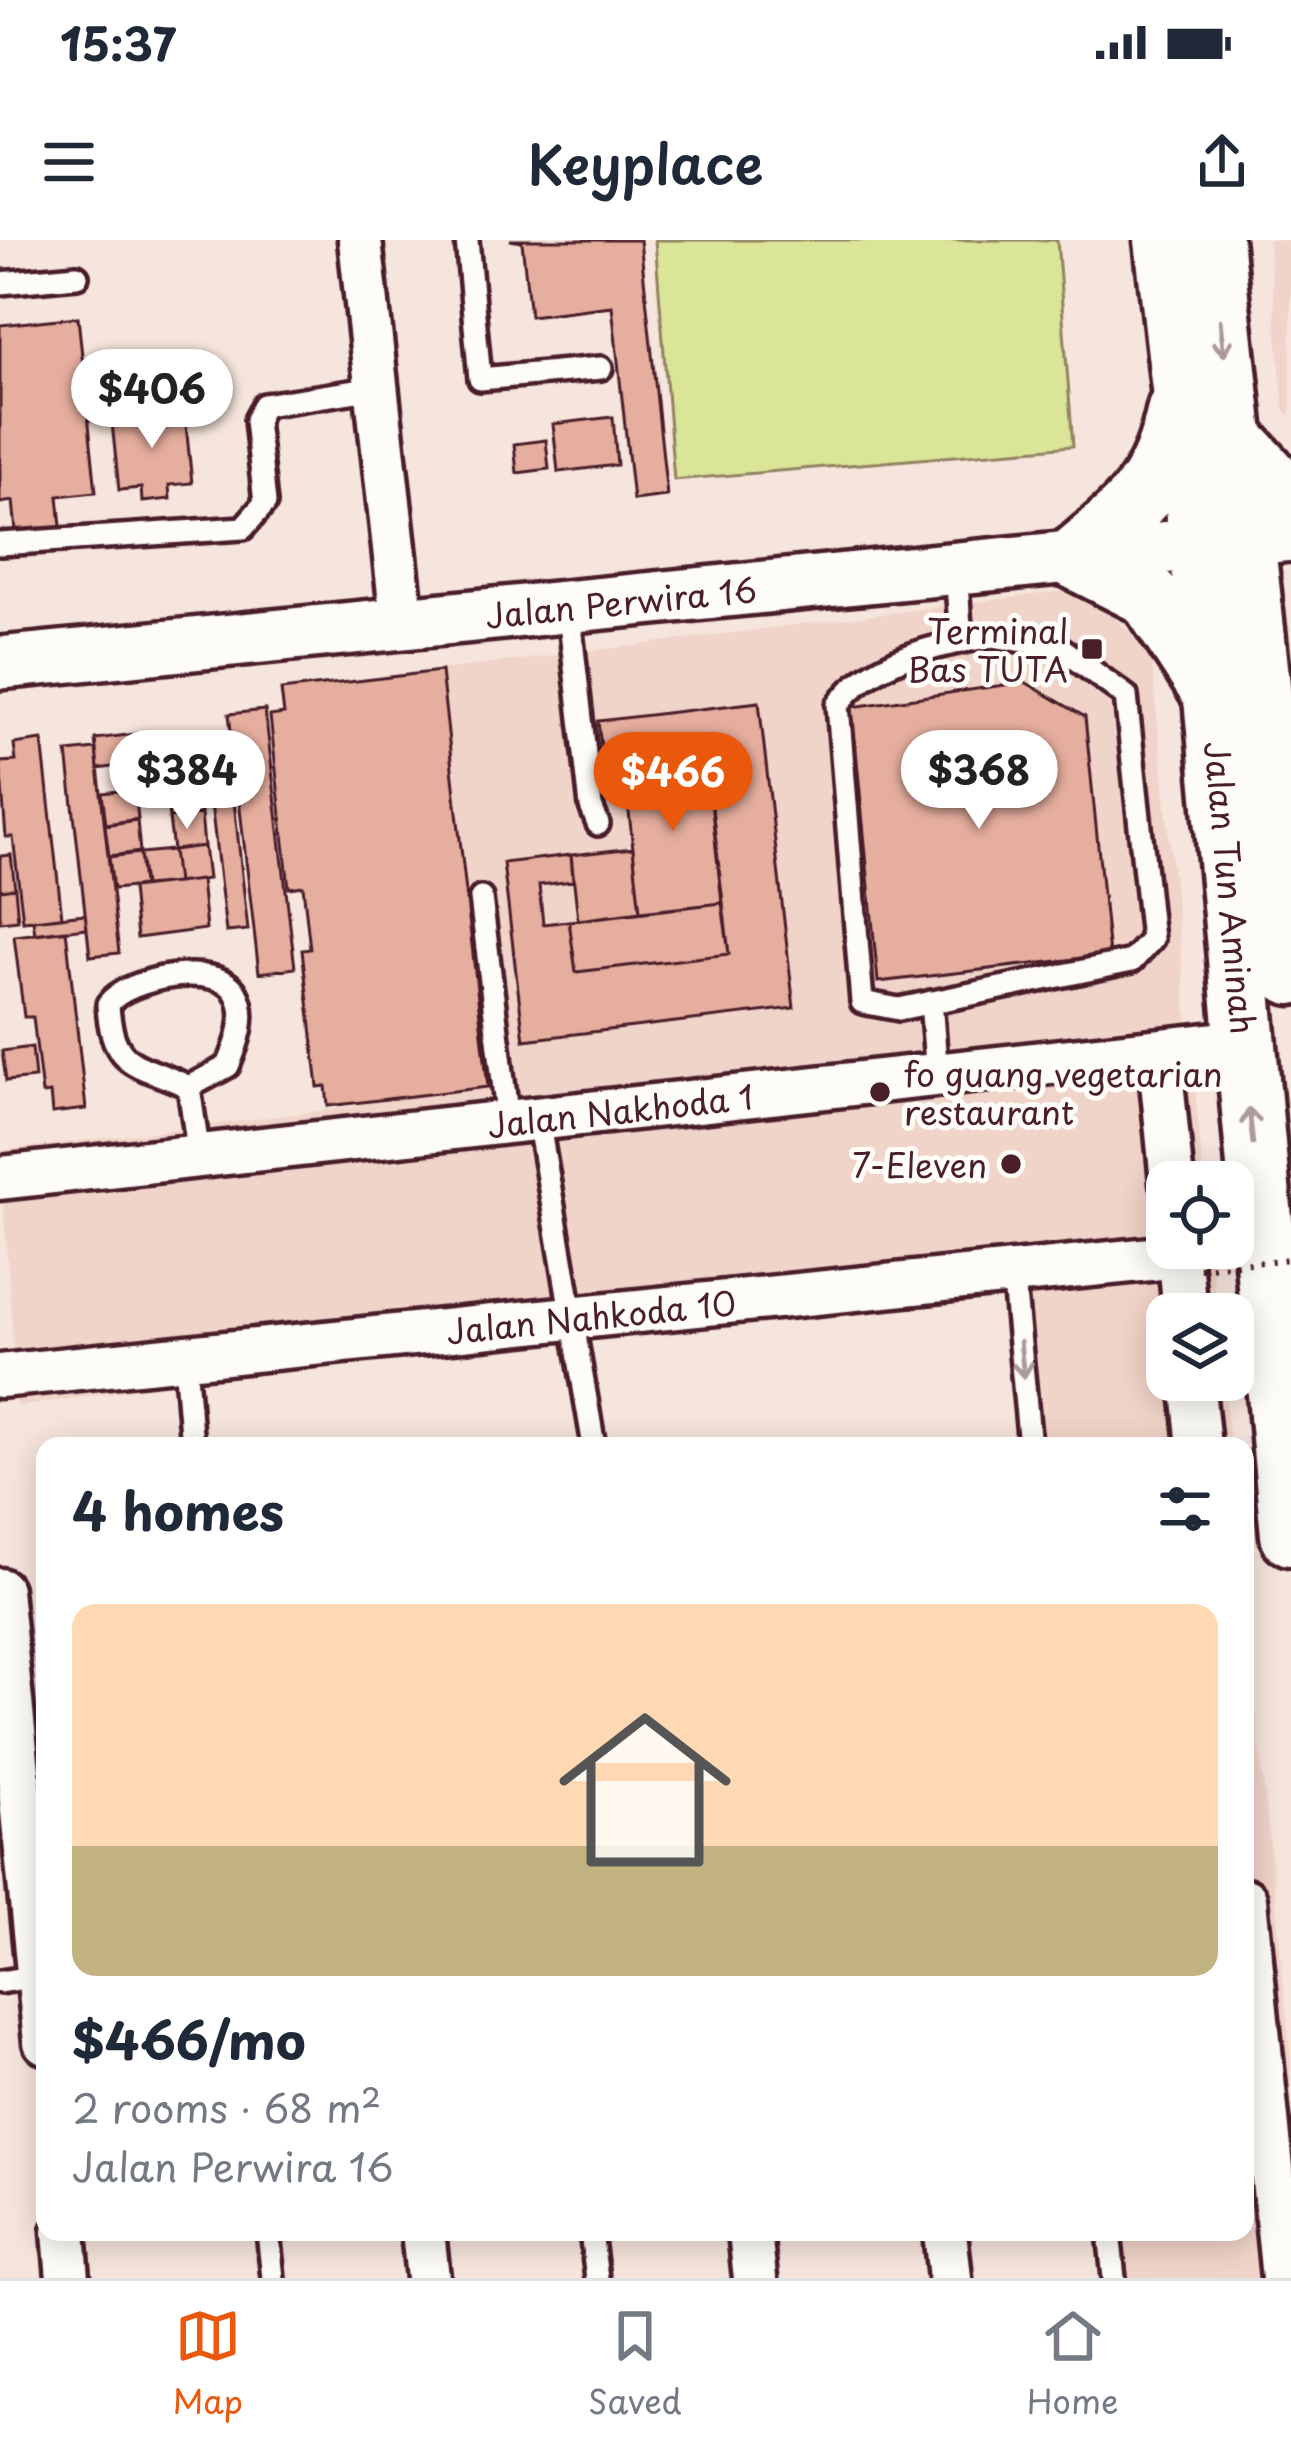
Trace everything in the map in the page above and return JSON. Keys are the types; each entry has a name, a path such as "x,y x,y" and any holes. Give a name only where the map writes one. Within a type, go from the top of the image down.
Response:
{"main road":[{"name":"Jalan Tun Aminah","path":"1165,240 1182,386 1245,540"},
{"name":"Jalan Tun Aminah","path":"1211,240 1245,540 1234,678 1243,1042 1291,1535"},
{"path":"1182,386 1161,466 1143,500 1074,557 1149,596 1234,678 1291,577"},
{"path":"1232,436 1291,501"},
{"name":"Jalan Tun Aminah","path":"1234,678 1291,974"}],"street":[{"path":"360,240 402,620"},
{"name":"Jalan Perwira 16","path":"0,663 1245,540"},
{"name":"Jalan Nakhoda 1","path":"0,1178 1243,1042"},
{"path":"1159,1051 1170,1161"},
{"name":"Jalan Nahkoda 10","path":"0,1376 1146,1261"},
{"path":"1194,1401 1198,1437"},
{"path":"0,1590 28,1978 36,2008"},
{"path":"1254,1990 1283,2278"},
{"path":"65,2241 68,2278"},
{"path":"424,2241 428,2278"},
{"path":"751,2241 755,2278"},
{"path":"946,2241 950,2278"}],"lane":[{"path":"467,240 480,379 601,368"},
{"path":"0,283 77,276"},
{"path":"0,544 243,528 265,503 256,420 264,405 376,388"},
{"path":"956,567 961,640"},
{"path":"568,605 591,806 598,824"},
{"path":"993,636 1058,646 1126,696 1152,939 1132,961 882,1010 862,1002 838,705 854,684 894,662 961,640 993,636"},
{"path":"481,898 523,1120 572,1320 592,1437"},
{"path":"198,975 222,980 236,991 243,1016 228,1066 189,1087 129,1062 116,1048 108,1004 115,994 131,985 198,975"},
{"path":"931,1002 937,1075"},
{"path":"189,1087 199,1156"},
{"path":"1013,1273 1029,1437"},
{"path":"184,1361 191,1437"},
{"path":"269,2241 274,2278"},
{"path":"592,2241 597,2278"},
{"path":"1110,2241 1114,2278"}],"path":[{"path":"1254,1258 1291,1259"}],"shaded area":[{"path":"1268,240 1291,240 1291,415 1284,410"},
{"path":"1086,588 1151,654 1202,1161 1146,1161 1146,1269 1212,1269 1215,1293 1146,1293 1146,1401 1226,1401 1229,1437 1040,1437 1022,1251 17,1407 0,1151 358,1106 321,685"},
{"path":"1254,1686 1291,2058 1291,2278 1117,2278 1114,2241 1254,2241"}],"green space":[{"path":"655,240 1057,240 1073,446 674,480"}],"building":[{"path":"510,240 640,240 667,496 633,500 612,306 530,316 522,242"},
{"path":"78,317 96,492 58,496 62,536 17,541 13,501 0,503 0,325"},
{"path":"184,405 192,483 169,485 170,499 142,502 141,488 119,490 111,413"},
{"path":"613,417 617,465 558,472 553,424"},
{"path":"546,440 549,469 517,473 514,444"},
{"path":"441,671 488,1087 328,1106 326,1086 318,1087 302,950 310,949 303,886 289,888 270,716 284,714 281,690"},
{"path":"1025,682 1085,717 1109,955 878,982 852,707"},
{"path":"759,702 794,1008 524,1040 503,863 571,855 573,881 539,885 543,924 569,921 576,972 729,954 706,756 624,767 625,780 605,782 598,721"},
{"path":"265,710 295,968 259,973 229,714"},
{"path":"152,732 155,761 98,769 95,739"},
{"path":"202,732 204,756 171,760 168,736"},
{"path":"42,740 62,917 23,921 13,837 6,837 0,762 16,761 14,744"},
{"path":"229,742 233,774 207,777 203,745"},
{"path":"96,749 119,953 90,956 67,752"},
{"path":"706,756 722,903 640,912 624,767"},
{"path":"232,783 248,930 226,932 209,786"},
{"path":"197,785 201,814 169,818 166,788"},
{"path":"135,789 138,819 106,824 102,793"},
{"path":"201,814 204,846 173,850 169,818"},
{"path":"137,820 140,852 109,856 105,825"},
{"path":"204,846 208,879 177,883 173,850"},
{"path":"633,848 640,912 578,920 571,855"},
{"path":"173,850 177,883 144,886 140,853"},
{"path":"140,853 143,886 113,889 109,857"},
{"path":"11,855 15,888 0,890 0,856"},
{"path":"201,880 206,929 137,938 132,888"},
{"path":"15,888 18,920 0,922 0,890"},
{"path":"722,903 729,954 576,972 569,921"},
{"path":"85,914 87,928 35,934 33,920"},
{"path":"66,930 86,1109 52,1113 50,1093 42,1094 33,1017 24,1017 14,936"},
{"path":"32,1047 35,1078 6,1081 2,1051"}],"place":[{"name":"Terminal Bas TUTA","path":"1092,649"},
{"name":"fo guang vegetarian restaurant","path":"880,1092"},
{"name":"7-Eleven","path":"1011,1164"}]}
